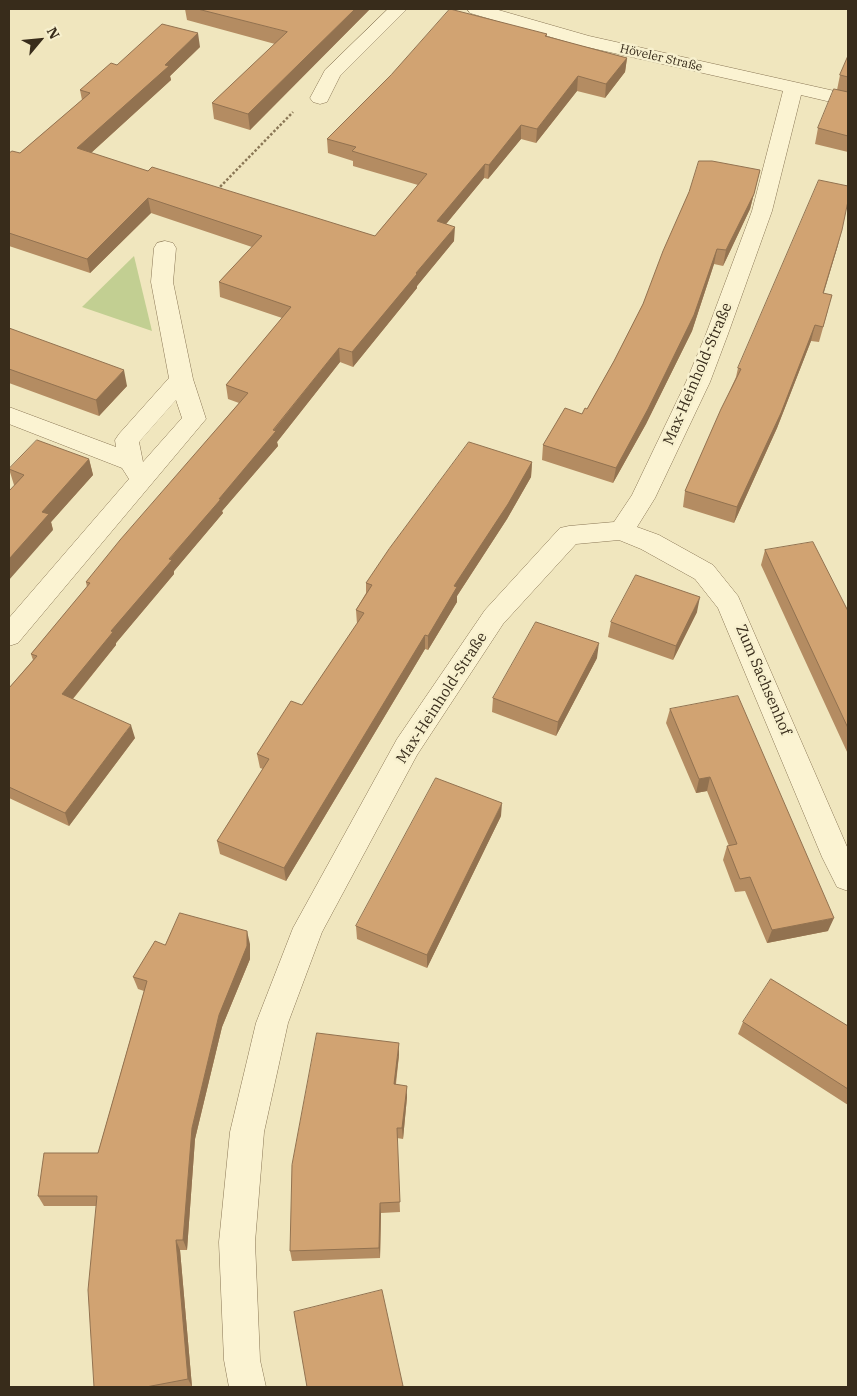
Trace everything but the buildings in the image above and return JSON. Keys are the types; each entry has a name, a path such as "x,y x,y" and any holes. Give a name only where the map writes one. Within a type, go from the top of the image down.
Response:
{"street":[{"path":"320,98 332,74 398,9"},
{"name":"Höveler Straße","path":"476,9 585,41 848,100"},
{"name":"Max-Heinhold-Straße","path":"247,1387 242,1360 237,1242 247,1132 272,1023 308,928 407,747 494,617 569,535 621,531 643,498 698,382 717,334 762,211 793,89"},
{"path":"9,636 136,471 194,419 181,379 162,282 165,248"},
{"path":"136,471 127,440 181,379"},
{"path":"9,415 136,471"},
{"name":"Zum Sachsenhof","path":"621,531 650,542 704,572 729,603 837,857 848,878"}],"path":[{"path":"216,191 298,107"}],"green space":[{"path":"134,256 152,331 82,307"}]}
